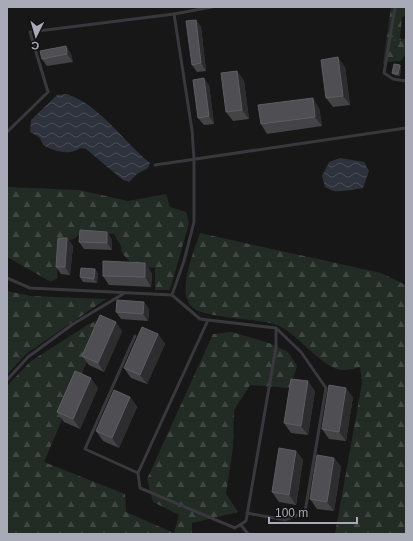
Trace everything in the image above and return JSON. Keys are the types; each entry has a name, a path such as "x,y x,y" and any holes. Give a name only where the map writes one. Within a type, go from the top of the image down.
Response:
{"lane":[{"path":"7,132 48,92 30,32 174,14 212,7"},
{"path":"395,7 384,73 393,79 406,81"},
{"path":"172,296 184,261 194,222 194,159 192,130 174,14"},
{"path":"155,164 406,128"},
{"path":"7,278 30,288 172,296 200,319 276,328 301,352 326,388 305,512 285,520 247,513"},
{"path":"7,380 28,357 73,324 123,294"},
{"path":"208,320 138,473 140,488 235,528 246,521 276,347 276,328"},
{"path":"135,336 84,449 138,473"},
{"path":"241,525 248,534"}],"path":[{"path":"389,40 406,39"}],"green space":[{"path":"391,7 406,7 406,16 402,17 400,38 406,41 406,53 401,61 387,62 386,66 383,64"},
{"path":"7,187 79,190 128,201 166,194 170,207 186,212 189,223 170,290 155,290 155,268 134,266 122,253 121,246 114,234 82,232 74,239 59,242 57,278 51,282 7,257"},
{"path":"200,233 381,273 406,285 406,534 335,534 362,383 360,367 345,370 337,369 328,365 293,335 277,325 218,316 197,310 191,306 187,299 186,281"},
{"path":"7,291 31,296 106,299 26,354 7,375"},
{"path":"106,317 44,462 125,494 126,512 174,533 179,515 153,502 147,479 213,334 232,332 269,343 288,352 297,366 290,388 250,385 234,410 233,447 226,494 238,512 192,523 192,534 7,534 7,386 31,361 89,324"}],"water":[{"path":"67,94 91,107 101,115 150,163 148,168 137,174 129,182 123,180 86,149 80,148 71,152 62,152 43,145 40,138 30,132 31,120 57,95"},
{"path":"340,158 364,162 369,171 363,188 332,191 325,187 322,176 329,162"}],"building":[{"path":"196,20 201,63 192,65 186,21"},
{"path":"66,46 67,54 42,59 40,51"},
{"path":"338,57 343,96 326,98 321,60"},
{"path":"394,64 400,65 398,74 392,73"},
{"path":"237,71 242,110 226,112 221,73"},
{"path":"204,78 209,116 198,118 193,80"},
{"path":"313,98 315,117 261,124 258,105"},
{"path":"80,230 107,232 107,243 79,242"},
{"path":"58,238 67,238 65,267 56,267"},
{"path":"103,261 145,263 145,277 103,276"},
{"path":"81,268 95,269 94,279 80,277"},
{"path":"117,300 144,302 143,314 116,312"},
{"path":"100,315 116,322 98,363 82,356"},
{"path":"142,327 158,334 140,375 124,368"},
{"path":"75,371 91,378 73,419 57,412"},
{"path":"291,379 308,381 301,426 284,423"},
{"path":"329,385 346,388 339,432 322,429"},
{"path":"114,390 130,397 112,438 96,431"},
{"path":"279,448 296,451 289,495 272,492"},
{"path":"317,455 334,458 327,502 310,499"}]}
